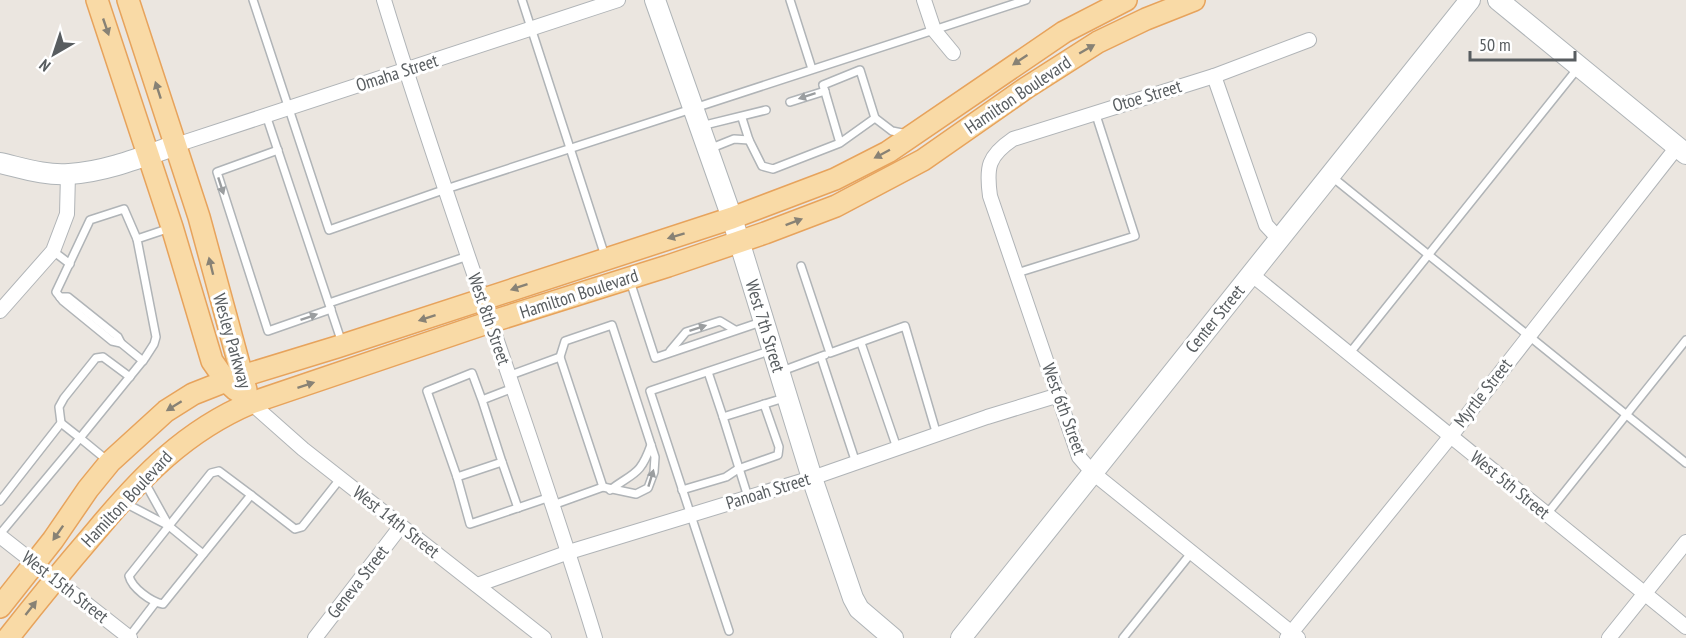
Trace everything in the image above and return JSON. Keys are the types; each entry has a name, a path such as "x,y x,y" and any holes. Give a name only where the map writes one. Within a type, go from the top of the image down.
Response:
{"main road":[{"name":"Wesley Parkway","path":"97,0 172,228 212,361 234,378 251,403"},
{"name":"Wesley Parkway","path":"128,0 199,217 234,378"},
{"name":"West 7th Street","path":"655,0 732,218 812,478 852,598 859,609 893,638"},
{"name":"Hamilton Boulevard","path":"0,607 35,564 88,489 111,462 166,411 193,394 234,378 343,346 732,218 835,179 888,152 1064,32 1125,0"},
{"name":"Hamilton Boulevard","path":"8,638 54,579 142,478 177,446 228,412 490,322 739,242 836,206 923,160 1069,60 1146,19 1194,0"},
{"name":"Center Street","path":"961,638 1470,0"},
{"path":"1498,0 1578,68 1683,150"},
{"path":"0,163 37,172 68,174 101,169 176,145"}],"street":[{"name":"West 8th Street","path":"384,0 482,299 569,552 595,638"},
{"name":"Omaha Street","path":"176,145 618,0"},
{"path":"924,0 934,30 953,52"},
{"name":"Otoe Street","path":"992,160 1004,145 1013,139 1214,76 1309,40"},
{"path":"1214,76 1266,225 1278,238"},
{"name":"Myrtle Street","path":"1292,636 1528,335 1683,150"},
{"name":"West 6th Street","path":"992,160 987,173 990,196 1079,458 1093,473 1292,636"},
{"path":"0,311 53,251 67,214 68,174"},
{"name":"West 5th Street","path":"1251,274 1686,627"},
{"name":"Panoah Street","path":"477,585 569,552 812,478 1059,395"},
{"name":"West 14th Street","path":"251,403 277,428 340,479 544,638"},
{"name":"Geneva Street","path":"315,638 401,526"},
{"name":"West 15th Street","path":"0,535 129,637"},
{"path":"1609,638 1686,542"}],"lane":[{"path":"253,0 329,230 446,189 570,150 696,117 812,69 1026,0"},
{"path":"522,0 606,258"},
{"path":"790,0 812,69"},
{"path":"1349,354 1578,68"},
{"path":"840,143 823,85 860,70 875,118 892,131 912,135"},
{"path":"790,102 825,91"},
{"path":"696,117 741,117 766,110"},
{"path":"1017,273 1135,236 1095,112"},
{"path":"266,115 343,346"},
{"path":"741,117 762,166 773,169 840,143 875,118"},
{"path":"707,150 734,139 749,140"},
{"path":"278,150 217,172 268,331 468,256"},
{"path":"1329,174 1686,463"},
{"path":"0,535 130,377 142,361 154,344 156,337 137,239 124,209 90,219 56,292 112,341 121,343 142,361"},
{"path":"137,239 172,228"},
{"path":"53,251 70,264"},
{"path":"801,266 830,353"},
{"path":"629,279 655,357 763,321"},
{"path":"668,353 686,332 694,329 720,321 735,330"},
{"path":"612,325 655,457 654,472 648,488 636,494 606,488 560,357 565,341 612,325"},
{"path":"779,372 905,326 937,435"},
{"path":"1547,514 1686,340"},
{"path":"861,343 897,448"},
{"path":"729,631 650,391 772,350"},
{"path":"111,462 61,423 59,407 96,358 104,357 130,377"},
{"path":"482,400 560,357"},
{"path":"821,357 856,463"},
{"path":"708,372 748,497"},
{"path":"518,508 472,373 427,391 471,524 518,508 606,488 638,472 644,464 651,445"},
{"path":"723,417 787,398"},
{"path":"682,490 726,477 738,469 778,455 778,447 764,404"},
{"path":"0,501 61,423"},
{"path":"733,446 742,443"},
{"path":"457,477 502,462"},
{"path":"251,495 163,604 155,603 131,582 129,576 211,473 219,471 251,495 295,529 302,526 340,479"},
{"path":"142,478 169,526"},
{"path":"120,501 169,526 203,554"},
{"path":"1123,638 1192,552"},
{"path":"129,637 155,603"}]}
